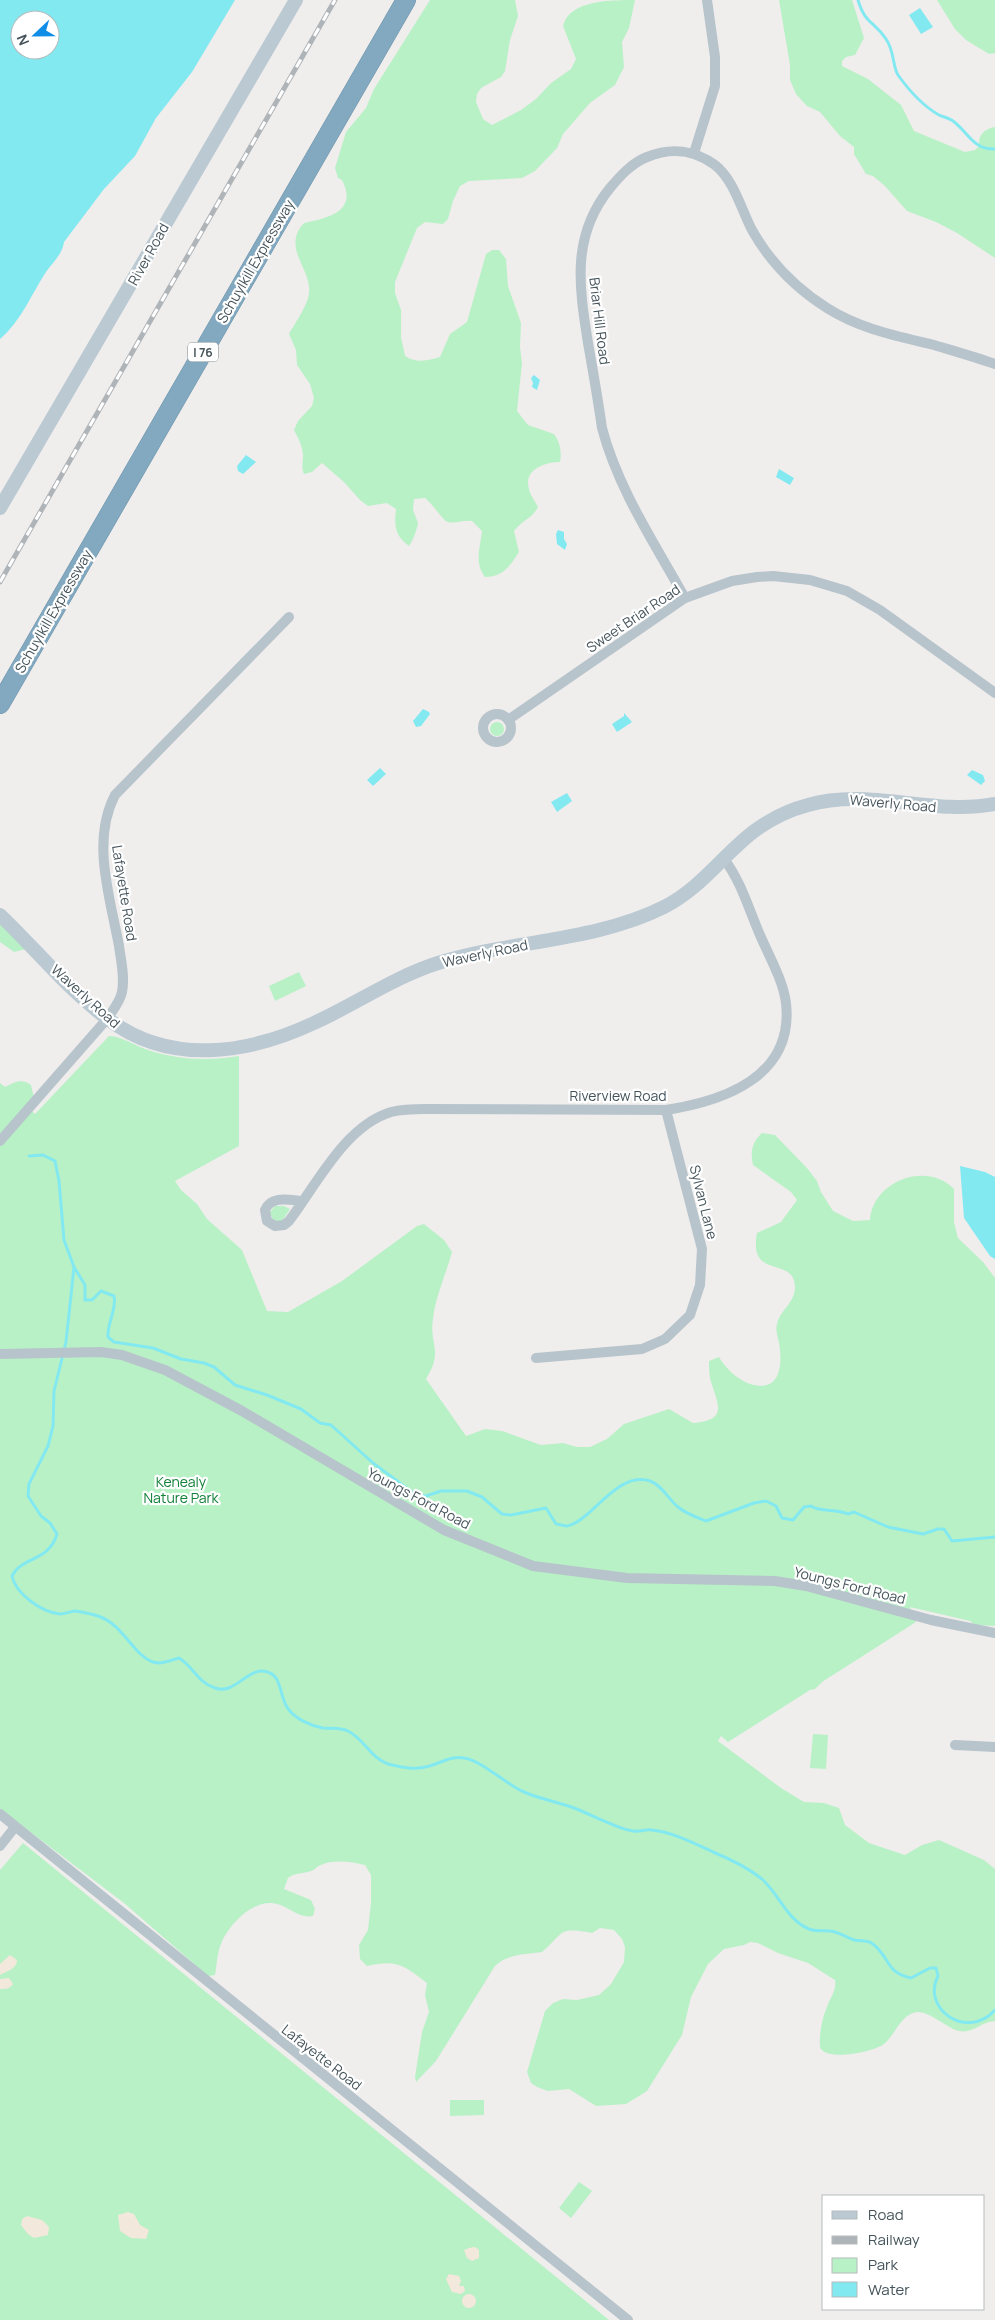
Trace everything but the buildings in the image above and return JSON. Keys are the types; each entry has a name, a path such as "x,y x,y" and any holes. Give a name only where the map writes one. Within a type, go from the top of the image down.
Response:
{"highway":[{"name":"Schuylkill Expressway","path":"0,678 392,0"},
{"name":"Schuylkill Expressway","path":"0,704 406,0"}],"street":[{"name":"River Road","path":"0,508 296,0"},
{"path":"694,153 715,86 715,57 707,0"},
{"name":"Briar Hill Road","path":"685,598 620,478 608,447 580,286 583,243 596,209 605,195 628,168 656,154 669,151 694,153 710,162 723,173 764,249 794,284 828,309 862,326 995,364"},
{"name":"Sweet Briar Road","path":"508,720 685,598 732,581 757,577 792,577 828,584 854,594 880,610 995,693"},
{"name":"Lafayette Road","path":"0,1141 119,1002 123,980 103,848 104,824 111,803 120,789 289,617"},
{"name":"Waverly Road","path":"0,915 107,1018 141,1038 181,1049 223,1051 264,1042 310,1025 391,982 440,962 579,934 648,914 666,906 694,888 762,826 793,810 824,801 872,799 941,808 995,804"},
{"name":"Riverview Road","path":"303,1201 354,1134 372,1120 391,1112 426,1108 666,1110 712,1099 751,1082 760,1075 776,1053 784,1029 786,1014 783,990 735,876 724,859"},
{"name":"Sylvan Lane","path":"536,1358 642,1349 665,1339 690,1314 700,1285 702,1249 666,1110"},
{"name":"Youngs Ford Road","path":"0,1354 110,1353 138,1360 165,1370 242,1411 444,1530 533,1566 627,1578 776,1581 806,1586 930,1620 995,1633"},
{"path":"955,1745 995,1747"},
{"name":"Lafayette Road","path":"0,1814 628,2320"},
{"path":"0,1846 15,1827"}],"green space":[{"path":"430,0 515,0 518,16 510,40 505,71 501,77 481,88 477,94 476,102 483,119 492,125 521,110 536,99 551,83 571,69 576,59 563,26 567,17 573,11 582,6 603,1 635,0 629,28 622,42 624,67 615,85 590,103 563,134 557,148 535,171 522,178 469,181 460,186 448,219 443,224 425,222 417,228 395,282 395,293 401,310 401,337 405,356 422,361 431,360 440,357 450,334 467,322 486,254 492,250 499,250 506,259 508,286 521,323 520,347 522,363 517,411 528,425 554,434 559,444 561,458 560,462 542,465 529,476 528,482 531,496 538,507 533,515 514,531 519,552 501,573 485,577 479,561 482,531 472,521 448,522 443,519 425,498 414,499 413,510 418,523 415,535 409,546 398,534 395,521 396,509 387,503 368,506 322,463 312,472 304,474 302,468 303,452 294,430 298,421 312,406 314,398 310,384 297,365 296,350 289,334 304,308 309,293 309,284 296,250 298,232 304,223 323,219 344,206 346,191 342,180 338,178 335,168 346,132 366,108 374,89"},
{"path":"779,0 852,0 864,38 855,55 846,57 842,61 842,66 868,79 901,105 914,131 965,152 975,150 979,146 982,133 995,127 995,258 957,233 936,222 907,211 884,185 873,176 866,174 854,154 854,147 840,136 820,112 807,106 796,94 790,80 790,65"},
{"path":"937,0 995,0 995,53 989,54 966,40 955,29"},
{"path":"494,722 500,722 504,729 500,736 494,736 490,732 490,726"},
{"path":"0,924 26,949 14,952 0,942"},
{"path":"299,972 306,986 275,1001 269,986"},
{"name":"Kenealy Nature Park","path":"109,1036 148,1050 182,1058 216,1059 239,1056 239,1146 175,1181 181,1190 197,1204 207,1219 242,1250 267,1311 288,1312 342,1281 417,1226 424,1224 444,1240 452,1252 434,1311 432,1328 435,1354 426,1379 466,1436 485,1429 502,1431 541,1445 563,1443 577,1447 590,1447 607,1439 624,1424 669,1409 693,1423 711,1419 718,1412 718,1406 711,1382 709,1361 719,1357 732,1373 745,1382 760,1386 768,1385 773,1381 777,1376 780,1360 776,1326 793,1298 795,1287 793,1277 787,1272 765,1263 759,1257 756,1248 757,1233 781,1222 797,1200 791,1192 753,1165 753,1148 756,1140 762,1133 775,1135 817,1181 821,1192 833,1211 853,1221 870,1220 873,1207 880,1195 902,1179 929,1176 942,1180 954,1189 954,1222 958,1238 983,1262 995,1278 995,1626 975,1625 970,1621 910,1607 916,1622 822,1682 815,1689 810,1690 728,1742 721,1736 718,1741 781,1788 804,1802 824,1803 839,1808 845,1825 869,1843 905,1855 922,1845 939,1840 984,1860 995,1869 995,2021 969,2031 959,2031 927,2014 917,2012 902,2021 888,2040 879,2047 840,2055 824,2052 820,2047 821,2027 834,1991 835,1980 808,1963 778,1953 758,1943 750,1942 724,1949 708,1964 691,1997 682,2035 647,2091 626,2104 596,2106 569,2089 548,2091 537,2087 531,2083 527,2072 545,2011 553,2003 563,1999 577,2000 599,1995 611,1984 624,1962 625,1947 622,1939 614,1930 600,1928 592,1933 567,1931 562,1933 542,1952 511,1957 495,1966 436,2061 416,2082 415,2077 422,2032 429,2012 425,1995 427,1983 399,1965 385,1963 367,1966 360,1959 359,1945 368,1930 371,1902 371,1875 365,1865 349,1862 326,1863 308,1872 288,1878 284,1889 311,1900 315,1909 313,1916 304,1916 277,1904 268,1903 251,1909 243,1914 230,1928 221,1944 215,1975 208,1976 124,1903 0,1809 0,1083 5,1087 21,1081 31,1085 34,1098 27,1106 35,1114"},
{"path":"275,1206 284,1206 290,1209 282,1221 277,1222 272,1218 270,1212"},
{"path":"813,1734 828,1735 826,1769 810,1768"},
{"path":"23,1843 609,2320 0,2320 0,1870"},
{"path":"450,2100 484,2100 484,2115 450,2116"},
{"path":"579,2182 592,2191 571,2218 559,2208"}],"sand":[{"path":"10,1955 17,1960 17,1963 0,1975 0,1964"},
{"path":"9,1978 13,1984 10,1987 0,1989 0,1979"},
{"path":"128,2212 134,2214 140,2225 149,2230 146,2239 131,2238 120,2231 118,2215"},
{"path":"27,2216 42,2220 49,2227 48,2235 34,2238 28,2234 21,2225 22,2219"},
{"path":"475,2247 479,2250 479,2258 472,2261 467,2258 464,2250"},
{"path":"449,2274 459,2276 461,2281 459,2286 464,2286 465,2291 461,2294 452,2292 446,2279"},
{"path":"466,2294 472,2294 476,2301 472,2308 466,2308 462,2304 462,2298"}],"water":[{"path":"0,0 235,0 192,72 156,118 135,156 104,189 64,242 59,255 46,272 20,316 0,339"},
{"path":"920,8 933,27 921,34 909,15"},
{"path":"534,375 540,380 537,390 532,387 531,378"},
{"path":"246,455 256,462 243,474 238,471 237,466"},
{"path":"779,469 794,478 790,485 776,477"},
{"path":"558,530 564,532 564,539 567,544 565,550 557,544 556,534"},
{"path":"423,709 430,714 421,726 416,727 413,721"},
{"path":"624,713 632,722 617,732 612,724 624,716"},
{"path":"380,768 386,774 373,786 367,780"},
{"path":"972,770 983,775 985,781 981,785 967,775"},
{"path":"567,793 572,801 557,812 551,802"},
{"path":"960,1166 985,1172 995,1177 995,1259 990,1256 964,1218"}],"waterway":[{"path":"858,0 864,14 882,33 889,44 896,71 911,91 933,111 953,121 971,140 981,147 995,149"},
{"path":"29,1156 43,1155 55,1161 59,1181 64,1240 74,1267 85,1285 85,1300 92,1300 101,1291 114,1296 115,1301 108,1337 114,1342 153,1348 181,1359 204,1363 214,1367 235,1385 267,1395 301,1409 320,1423 331,1425 373,1463 416,1495 426,1496 441,1491 467,1491 482,1497 502,1514 511,1515 546,1508 556,1524 567,1526 585,1516 616,1489 626,1483 638,1480 654,1483 681,1509 706,1521 754,1503 766,1501 776,1506 782,1518 793,1520 804,1507 811,1506 848,1514 854,1512 888,1527 923,1534 944,1529 952,1541 995,1537"},
{"path":"74,1267 66,1342 54,1391 53,1426 48,1446 29,1484 28,1496 41,1516 50,1523 57,1534 48,1550 22,1565 12,1576 14,1583 30,1601 53,1613 62,1614 76,1611 96,1615 107,1620 146,1658 160,1663 179,1658 199,1678 215,1688 230,1688 255,1672 270,1673 277,1679 286,1706 296,1716 304,1722 318,1727 345,1730 354,1734 377,1757 388,1764 418,1768 452,1758 464,1758 478,1763 517,1789 574,1808 613,1825 629,1830 660,1831 675,1835 732,1860 762,1879 801,1925 809,1929 839,1933 854,1940 872,1943 892,1969 911,1978 930,1968 936,1968 938,1976 934,1988 936,2000 941,2009 950,2017 960,2022 972,2022 984,2019 995,2010"}],"railway":[{"path":"0,582 335,0"}]}
